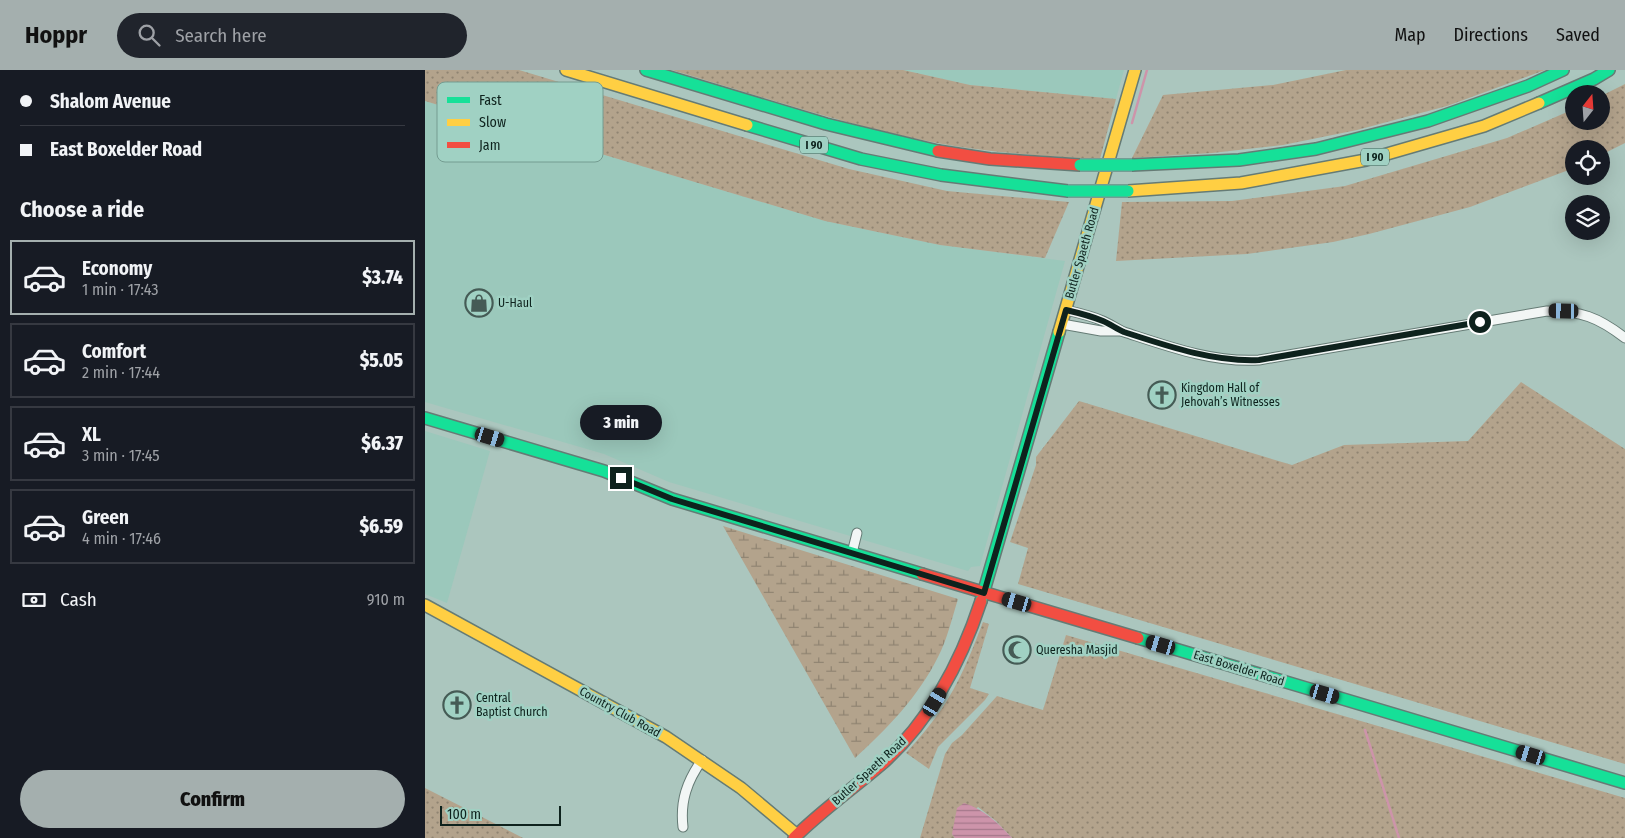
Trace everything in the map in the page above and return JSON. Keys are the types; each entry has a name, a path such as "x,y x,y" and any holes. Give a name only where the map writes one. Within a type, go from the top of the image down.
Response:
{"main road":[{"name":"I 90","path":"566,70 861,159 941,175 1068,191 1128,191 1241,182 1366,160 1484,126 1593,79 1609,70"},
{"name":"I 90","path":"646,70 851,131 937,151 1019,162 1132,165 1239,160 1315,149 1428,122 1528,86 1563,70"},
{"name":"Butler Spaeth Road","path":"797,837 894,752 919,724 935,702 955,668 978,613 1135,70"},
{"name":"East Boxelder Road","path":"425,418 604,471 672,499 1625,783"},
{"name":"Country Club Road","path":"425,605 666,737 741,788 797,837"}],"street":[{"path":"1066,310 1104,321 1121,331 1211,357 1238,361 1259,360 1547,311 1582,314 1599,320 1625,338"},
{"path":"1062,324 1101,332 1121,331"},
{"path":"851,552 857,533"},
{"path":"683,827 683,798 687,783 702,760"}],"shaded area":[{"path":"903,70 1124,70 1116,99 970,85"},
{"path":"425,101 437,105 437,162 603,162 603,154 825,221 940,245 1065,261 980,566 971,567 968,571 669,482 604,454 425,402"},
{"path":"425,431 490,451 447,603 425,594"},
{"path":"964,803 990,817 1012,838 955,838 952,834 957,808"}],"green space":[{"path":"425,70 519,70 559,82 437,82 437,105 425,101"},
{"path":"672,70 903,70 970,85 1116,99 1100,159 1059,157 978,149 903,136 804,110"},
{"path":"1346,70 1545,70 1447,106 1357,130 1283,145 1212,153 1132,158 1163,95 1273,85"},
{"path":"1625,84 1625,143 1610,150 1610,140 1565,140 1565,171 1470,207 1333,242 1247,254 1116,261 1122,202 1232,201 1345,186 1507,138 1565,113 1565,130 1610,130 1610,92"},
{"path":"603,95 849,169 947,191 1069,202 1045,258 940,245 825,221 603,154"},
{"path":"1521,382 1625,449 1625,764 1018,584 1028,548 1010,542 1036,465 1036,457 1079,401 1292,465 1344,445 1468,441"},
{"path":"723,526 958,599 947,636 930,672 921,686 879,736 855,758"},
{"path":"983,622 989,624 970,688 989,694 938,747 929,769 906,753 946,702 966,663"},
{"path":"1066,635 1625,798 1625,838 1012,838 996,821 978,807 952,834 955,838 920,838 945,754 952,743 962,735 997,696 1043,710"},
{"path":"425,788 523,838 425,838"}],"waterway":[{"path":"1132,123 1147,70"},
{"path":"1365,730 1399,838"}],"traffic: fast":[{"path":"646,70 826,124 938,151"},
{"path":"1132,165 1239,160 1316,149 1428,121 1528,86 1563,70"},
{"path":"1539,103 1594,79 1609,70"},
{"path":"747,125 861,159 941,175 1068,191"},
{"path":"1080,165 1132,165"},
{"path":"1068,191 1128,191"},
{"path":"981,601 1059,332"},
{"path":"425,418 604,471 672,499 922,574"},
{"path":"1138,638 1625,783"}],"traffic: slow":[{"path":"566,70 747,125"},
{"path":"1059,332 1135,70"},
{"path":"1128,191 1241,183 1366,160 1484,126 1539,103"},
{"path":"425,605 666,737 741,788 797,835"}],"traffic: jam":[{"path":"938,151 990,159 1080,165"},
{"path":"922,574 1138,638"},
{"path":"794,838 884,762 917,727 931,708 954,667 981,601"}],"place":[{"name":"U-Haul","path":"479,303"},
{"name":"Kingdom Hall of Jehovah’s Witnesses","path":"1162,395"},
{"name":"Queresha Masjid","path":"1017,650"},
{"name":"Central Baptist Church","path":"457,705"}],"route":[{"path":"621,478 672,499 984,593 1066,310 1104,321 1121,331 1168,345 1211,357 1238,361 1259,360 1480,322"}]}
